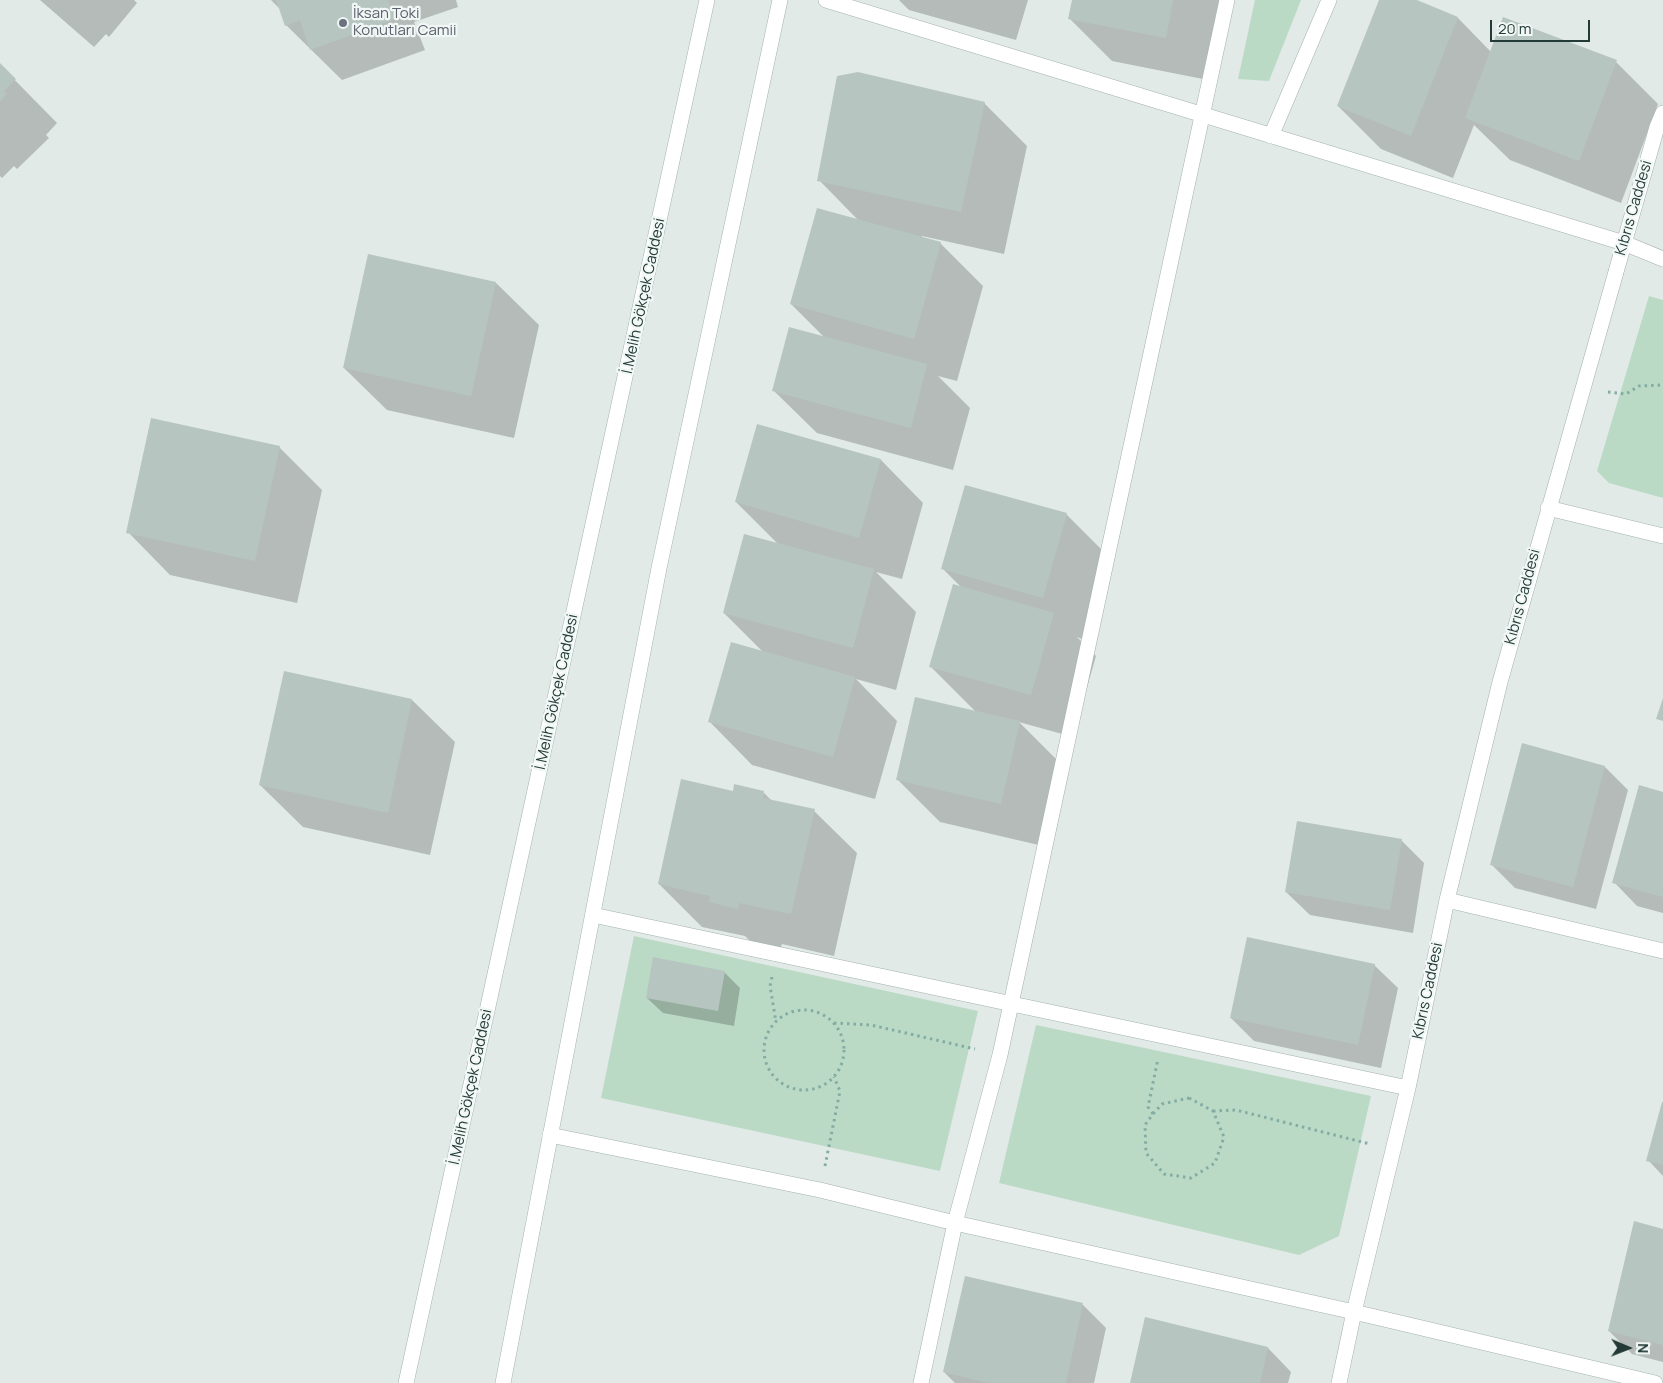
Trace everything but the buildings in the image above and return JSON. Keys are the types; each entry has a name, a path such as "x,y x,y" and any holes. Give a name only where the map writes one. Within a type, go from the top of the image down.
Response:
{"street":[{"name":"İ.Melih Gökçek Caddesi","path":"406,1383 707,0"},
{"path":"503,1383 659,568 780,0"},
{"path":"826,0 1624,243 1663,259"},
{"path":"921,1383 955,1224 1000,1055 1227,0"},
{"path":"1271,136 1329,0"},
{"name":"Kıbrıs Caddesi","path":"1340,1383 1354,1312 1408,1088 1447,900 1500,682 1657,127 1663,113"},
{"path":"1548,508 1663,536"},
{"path":"1447,900 1663,951"},
{"path":"593,915 1408,1088"},
{"path":"550,1135 820,1190 955,1224 1354,1312 1655,1383"}],"path":[{"path":"1582,389 1626,394 1639,386 1663,385"},
{"path":"776,1023 770,986 777,954"},
{"path":"810,1009 831,1019 844,1038 844,1061 832,1081 811,1091 788,1088 770,1073 763,1050 770,1028 776,1023 787,1013 810,1009"},
{"path":"834,1023 871,1025 1000,1055"},
{"path":"1153,1114 1148,1107 1164,1036"},
{"path":"820,1190 840,1091 834,1077"},
{"path":"1213,1111 1224,1137 1215,1163 1191,1178 1164,1174 1146,1153 1145,1125 1162,1104 1189,1098 1213,1111 1236,1110 1393,1150"}],"green space":[{"path":"1255,0 1301,0 1269,81 1238,79"},
{"path":"1649,296 1663,300 1663,498 1609,483 1597,471"},
{"path":"634,936 978,1011 940,1171 601,1098"},
{"path":"1036,1025 1371,1096 1339,1236 1299,1255 999,1183"}],"place":[{"name":"İksan Toki Konutları Camii","path":"343,23"}]}
